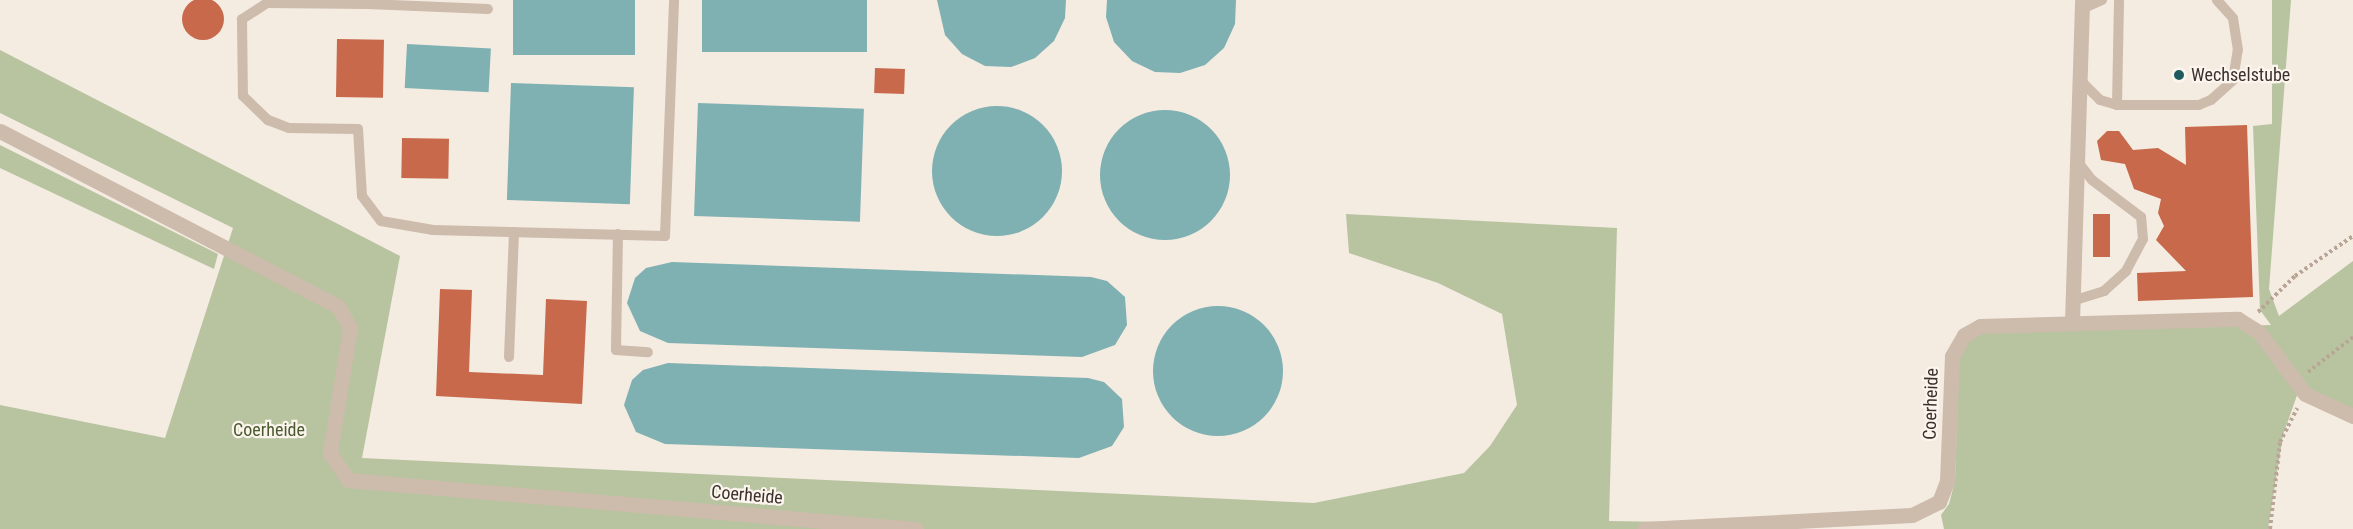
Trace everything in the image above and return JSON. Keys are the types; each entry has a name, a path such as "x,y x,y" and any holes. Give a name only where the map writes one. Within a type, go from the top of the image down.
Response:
{"street":[{"path":"2072,322 2082,4"},
{"name":"Coerheide","path":"0,131 338,306 350,328 330,453 348,480 916,529"},
{"name":"Coerheide","path":"1644,529 1912,515 1939,502 1947,481 1952,356 1964,335 1980,326 2072,322 2248,322"},
{"path":"2248,322 2300,388 2353,416"}],"lane":[{"path":"488,9 367,2 267,3 242,19 243,96 268,120 289,128 358,129 362,196 381,221 433,230 665,236 674,0"},
{"path":"2082,4 2102,0"},
{"path":"2117,105 2119,0"},
{"path":"2080,80 2100,100 2117,105 2199,105 2228,87 2237,65 2237,34 2233,18 2217,0"},
{"path":"2072,301 2104,291 2126,271 2143,239 2141,217 2092,180 2078,162"},
{"path":"509,357 513,232"},
{"path":"618,234 616,350 648,352"}],"path":[{"path":"2248,322 2295,276 2353,236"},
{"path":"2270,529 2280,442 2300,388 2353,337"}],"green space":[{"path":"2272,0 2291,0 2269,289 2279,316 2353,261 2353,414 2301,384 2283,435 2268,529 1944,529 1941,515 1949,504 1955,481 1959,356 1974,333 2271,325 2260,310 2253,126 2272,124"},
{"name":"Coerheide","path":"0,50 400,256 362,458 1314,503 1464,473 1490,446 1517,405 1502,314 1438,283 1349,253 1346,214 1617,228 1609,521 1727,523 1724,529 0,529 0,405 165,438 233,228 0,113"},
{"path":"0,145 218,254 214,269 0,168"}],"water":[{"path":"513,0 635,0 635,55 513,55"},
{"path":"702,0 867,0 867,52 702,52"},
{"path":"937,0 1066,0 1065,18 1054,41 1035,58 1011,67 985,66 962,54 945,35"},
{"path":"1107,0 1236,0 1235,24 1224,48 1205,65 1180,73 1155,72 1132,61 1114,42 1106,17"},
{"path":"407,44 491,48 489,92 405,88"},
{"path":"511,83 634,87 630,204 507,200"},
{"path":"698,103 864,109 860,222 694,216"},
{"path":"997,106 1022,111 1043,125 1057,146 1062,171 1057,196 1043,217 1022,231 997,236 972,231 951,217 937,196 932,171 937,146 951,125 972,111"},
{"path":"1165,110 1190,115 1211,129 1225,150 1230,175 1225,200 1211,221 1190,235 1165,240 1140,235 1119,221 1105,200 1100,175 1105,150 1119,129 1140,115"},
{"path":"672,262 1091,277 1107,281 1125,297 1127,325 1115,345 1082,357 668,343 640,331 627,303 635,278 646,268"},
{"path":"1218,306 1243,311 1264,325 1278,346 1283,371 1278,396 1264,417 1243,431 1218,436 1193,431 1172,417 1158,396 1153,371 1158,346 1172,325 1193,311"},
{"path":"668,363 1088,378 1104,382 1122,399 1124,427 1112,446 1079,458 665,444 636,432 624,405 632,380 643,370"}],"building":[{"path":"203,-2 211,-1 218,4 223,11 223,27 218,34 211,39 203,40 195,39 188,34 183,27 182,19 183,11 188,4 195,-1"},
{"path":"337,39 384,40 383,98 336,97"},
{"path":"875,68 905,69 904,94 874,93"},
{"path":"2247,125 2253,297 2138,301 2137,273 2186,271 2156,240 2164,226 2158,213 2161,199 2134,189 2125,164 2101,160 2097,141 2107,131 2119,131 2133,150 2158,148 2186,165 2185,127"},
{"path":"402,138 449,139 448,179 401,178"},
{"path":"2093,214 2110,214 2110,257 2093,257"},
{"path":"440,289 472,290 469,372 543,375 546,299 587,301 582,404 436,396"}],"place":[{"name":"Wechselstube","path":"2179,75"}]}
